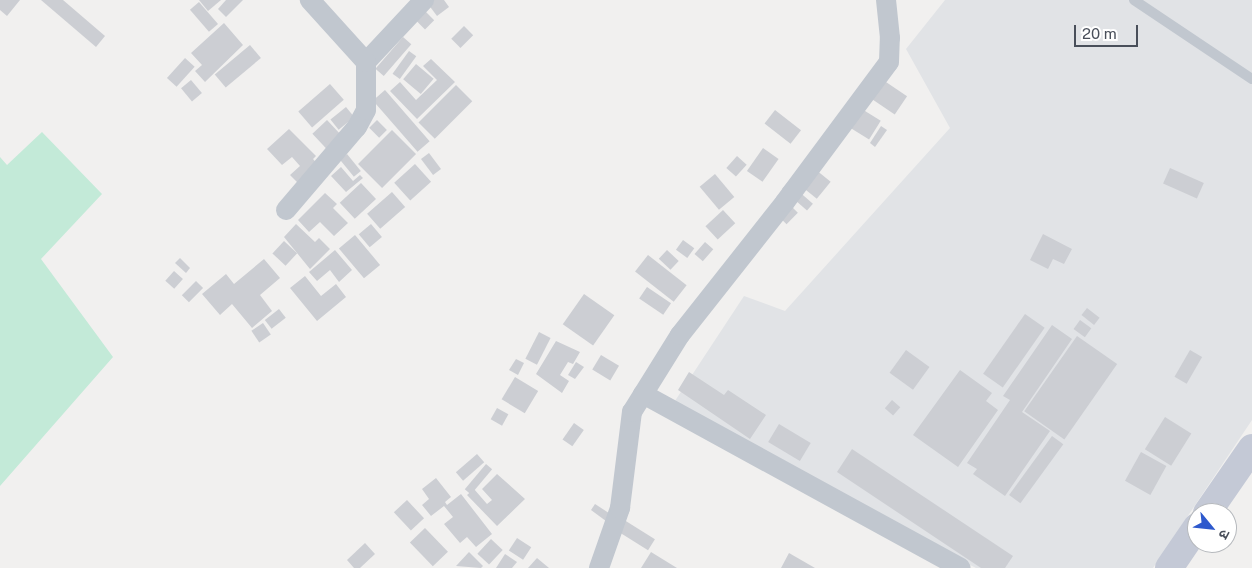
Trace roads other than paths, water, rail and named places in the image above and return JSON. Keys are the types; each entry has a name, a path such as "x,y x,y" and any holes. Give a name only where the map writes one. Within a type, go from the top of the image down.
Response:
{"main road":[{"path":"1214,503 1252,448"},
{"path":"1169,568 1187,542"}],"street":[{"path":"286,210 358,127 366,110 366,62 310,0"},
{"path":"366,62 424,0"},
{"path":"599,568 620,508 632,412 680,335 785,202 889,62 890,38 886,0"},
{"path":"643,394 961,568"}],"lane":[{"path":"1134,0 1252,79"}]}
